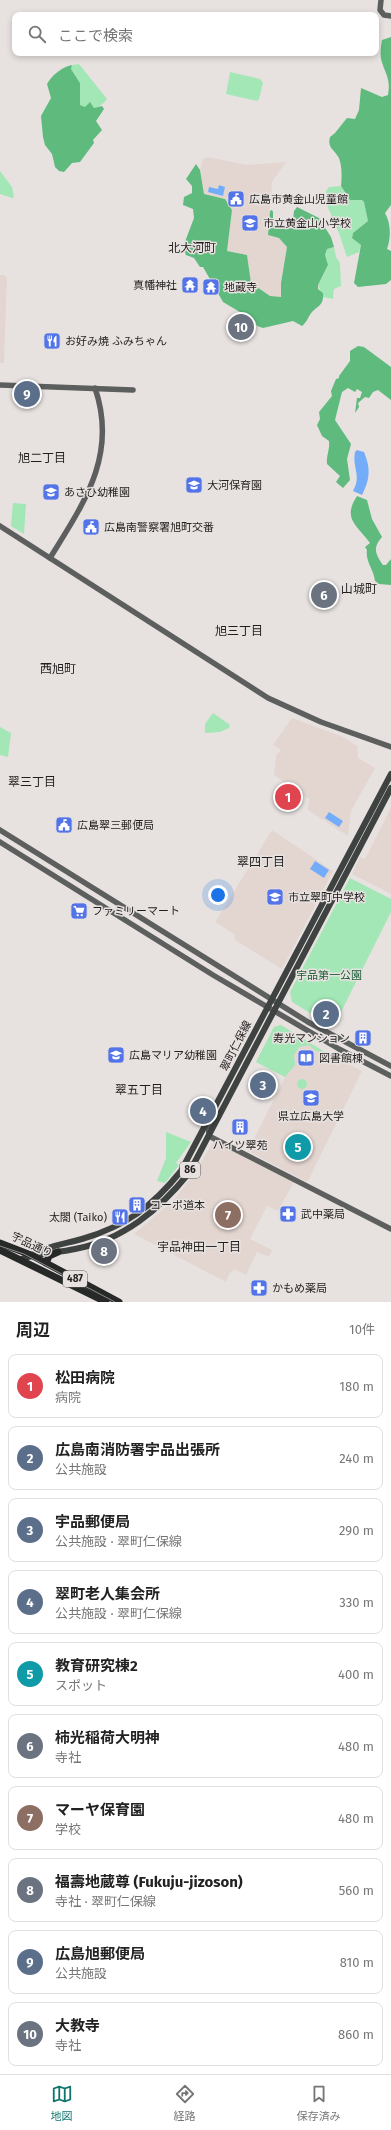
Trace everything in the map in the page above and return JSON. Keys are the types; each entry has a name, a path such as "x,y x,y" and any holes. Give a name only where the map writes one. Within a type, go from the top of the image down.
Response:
{"highway":[{"name":"宇品通り","path":"0,1243 31,1255 119,1302"},
{"name":"宇品通り","path":"0,1250 106,1302"},
{"path":"46,1263 49,1256 58,1252"}],"main road":[{"name":"翠町仁保線","path":"21,1259 47,1247 98,1234 123,1224 144,1210 158,1198 182,1171 271,999 391,774"},
{"name":"翠町仁保線","path":"31,1255 58,1252 102,1242 135,1225 173,1193 189,1172 209,1136 391,788"}],"street":[{"path":"381,0 380,10 384,15 391,16"},
{"path":"0,385 133,390"},
{"path":"50,558 90,488 101,460 104,420 102,406 96,388"},
{"path":"0,526 268,698 321,722 391,747"},
{"path":"0,830 308,1022 391,1066"},
{"path":"0,842 208,972 339,1049 391,1076"},
{"path":"208,1123 209,1136 391,1229"}],"shaded area":[{"name":"市立黄金山小学校","path":"207,157 247,165 286,162 272,182 268,235 279,238 287,247 281,283 281,298 270,296 251,283 247,255 227,251 232,210 225,199 204,194 200,170 203,159"},
{"path":"0,275 4,275 7,278 4,363 0,363"},
{"path":"292,718 341,736 357,746 358,758 375,768 351,811 348,836 308,810 309,799 274,775 276,755 281,750 273,745"},
{"path":"391,807 391,894 352,874 360,857 365,859"},
{"name":"市立翠町中学校","path":"272,830 333,871 282,969 235,940 234,934 215,922"},
{"name":"県立広島大学","path":"281,1025 328,1054 362,1071 308,1181 305,1181 248,1151 285,1077 256,1062 274,1027"},
{"path":"214,1141 294,1182 278,1211 267,1206 250,1239 272,1250 269,1257 257,1252 246,1275 234,1269 229,1274 226,1282 134,1234 173,1201 192,1176"}],"green space":[{"path":"391,37 391,205 385,213 390,231 387,249 391,251 391,280 386,284 358,287 354,283 361,245 352,238 353,233 368,221 364,202 362,200 350,200 341,186 342,172 340,161 330,146 329,141 330,137 347,118 355,119 359,110 361,88 382,97 388,95 389,84 381,59 381,52 382,40"},
{"path":"79,64 107,99 98,107 91,109 80,105 80,83 71,69 72,65"},
{"path":"72,65 71,69 80,83 80,105 85,107 90,102 94,108 102,106 104,109 96,121 102,130 93,140 94,143 80,162 72,163 64,172 59,171 55,167 52,154 45,145 41,116 51,98 47,84 58,72"},
{"path":"230,72 260,79 263,83 259,99 257,101 226,94"},
{"path":"196,164 200,170 204,194 225,199 232,210 227,251 247,255 251,283 270,296 281,297 281,283 287,247 279,238 268,235 270,211 272,210 273,212 273,226 278,229 292,228 294,211 297,207 319,218 331,237 334,247 327,249 325,255 328,265 318,285 318,289 323,293 323,300 302,326 293,321 263,328 257,326 255,321 223,302 203,267 200,267 194,258 186,255 183,247 194,218 193,209 183,205 184,197 192,193 192,186 186,179"},
{"path":"0,171 12,187 14,197 12,198 0,194"},
{"path":"341,186 349,197 355,200 362,200 364,202 368,221 353,233 352,237 361,245 359,252 347,257 339,233 326,203 326,191 329,187"},
{"path":"334,247 336,257 340,263 341,286 334,289 333,299 323,297 318,285 328,266 325,255 327,249"},
{"path":"358,346 364,347 391,367 391,400 378,390 373,392 369,398 365,397 358,403 359,407 355,413 357,398 360,398 362,392 357,389 355,392 348,388 342,392 335,420 351,444 347,459 350,480 343,488 336,482 340,476 327,464 329,441 322,436 317,425 320,419 319,412 332,396 331,391 336,379 339,378 350,361 350,351"},
{"path":"357,496 367,500 372,519 382,537 376,548 378,558 383,565 386,565 391,559 391,585 379,584 375,581 368,562 367,550 365,547 370,543 356,526 351,516 353,504"},
{"path":"13,503 26,504 24,534 11,526"},
{"path":"213,713 230,725 229,728 220,732 205,733 205,724"},
{"path":"0,727 11,733 8,757 0,755"},
{"name":"宇品第一公園","path":"350,878 391,899 391,912 341,1012 321,1002 315,1016 292,1002 290,992"},
{"path":"281,1025 328,1054 316,1051 309,1045 299,1047 294,1055 295,1065 285,1077 256,1062 274,1027"},
{"path":"300,1079 304,1079 306,1080 306,1088 300,1089 297,1086 297,1082"},
{"path":"166,1132 191,1142 176,1163 179,1165 165,1183 157,1181 166,1158"}],"water":[{"path":"219,185 225,187 223,196 208,192 209,187 218,189"},
{"path":"357,450 364,452 369,469 367,484 362,495 353,491 357,481 354,458"},
{"path":"329,812 343,821 339,827 325,818"},
{"path":"315,861 329,870 324,878 310,869"}],"tram line":[{"path":"0,1246 24,1254 115,1302"}],"place":[{"name":"広島市黄金山児童館","path":"236,199"},
{"name":"市立黄金山小学校","path":"250,223"},
{"name":"真幡神社","path":"190,285"},
{"name":"地蔵寺","path":"211,287"},
{"name":"大教寺","path":"241,327"},
{"name":"お好み焼 ふみちゃん","path":"52,341"},
{"name":"広島旭郵便局","path":"27,394"},
{"name":"大河保育園","path":"194,485"},
{"name":"あさひ幼稚園","path":"51,492"},
{"name":"広島南警察署旭町交番","path":"91,527"},
{"name":"柿光稲荷大明神","path":"324,595"},
{"name":"松田病院","path":"288,797"},
{"name":"広島翠三郵便局","path":"64,825"},
{"name":"市立翠町中学校","path":"275,897"},
{"name":"ファミリーマート","path":"79,911"},
{"name":"広島南消防署宇品出張所","path":"326,1014"},
{"name":"寿光マンション","path":"363,1038"},
{"name":"広島マリア幼稚園","path":"116,1055"},
{"name":"図書館棟","path":"306,1058"},
{"name":"宇品郵便局","path":"263,1085"},
{"name":"県立広島大学","path":"311,1098"},
{"name":"翠町老人集会所","path":"203,1111"},
{"name":"ハイツ翠苑","path":"240,1127"},
{"name":"教育研究棟2","path":"298,1147"},
{"name":"コーポ道本","path":"137,1205"},
{"name":"武中薬局","path":"288,1214"},
{"name":"マーヤ保育園","path":"228,1215"},
{"name":"太閤 (Taiko)","path":"120,1217"},
{"name":"福壽地蔵尊 (Fukuju-jizoson)","path":"104,1251"},
{"name":"かもめ薬局","path":"259,1288"}],"district":[{"name":"北大河町","path":"192,248"},
{"name":"旭二丁目","path":"42,458"},
{"name":"山城町","path":"359,589"},
{"name":"旭三丁目","path":"239,631"},
{"name":"西旭町","path":"58,669"},
{"name":"翠三丁目","path":"32,782"},
{"name":"翠四丁目","path":"261,862"},
{"name":"翠五丁目","path":"139,1090"},
{"name":"宇品神田一丁目","path":"199,1247"}]}
